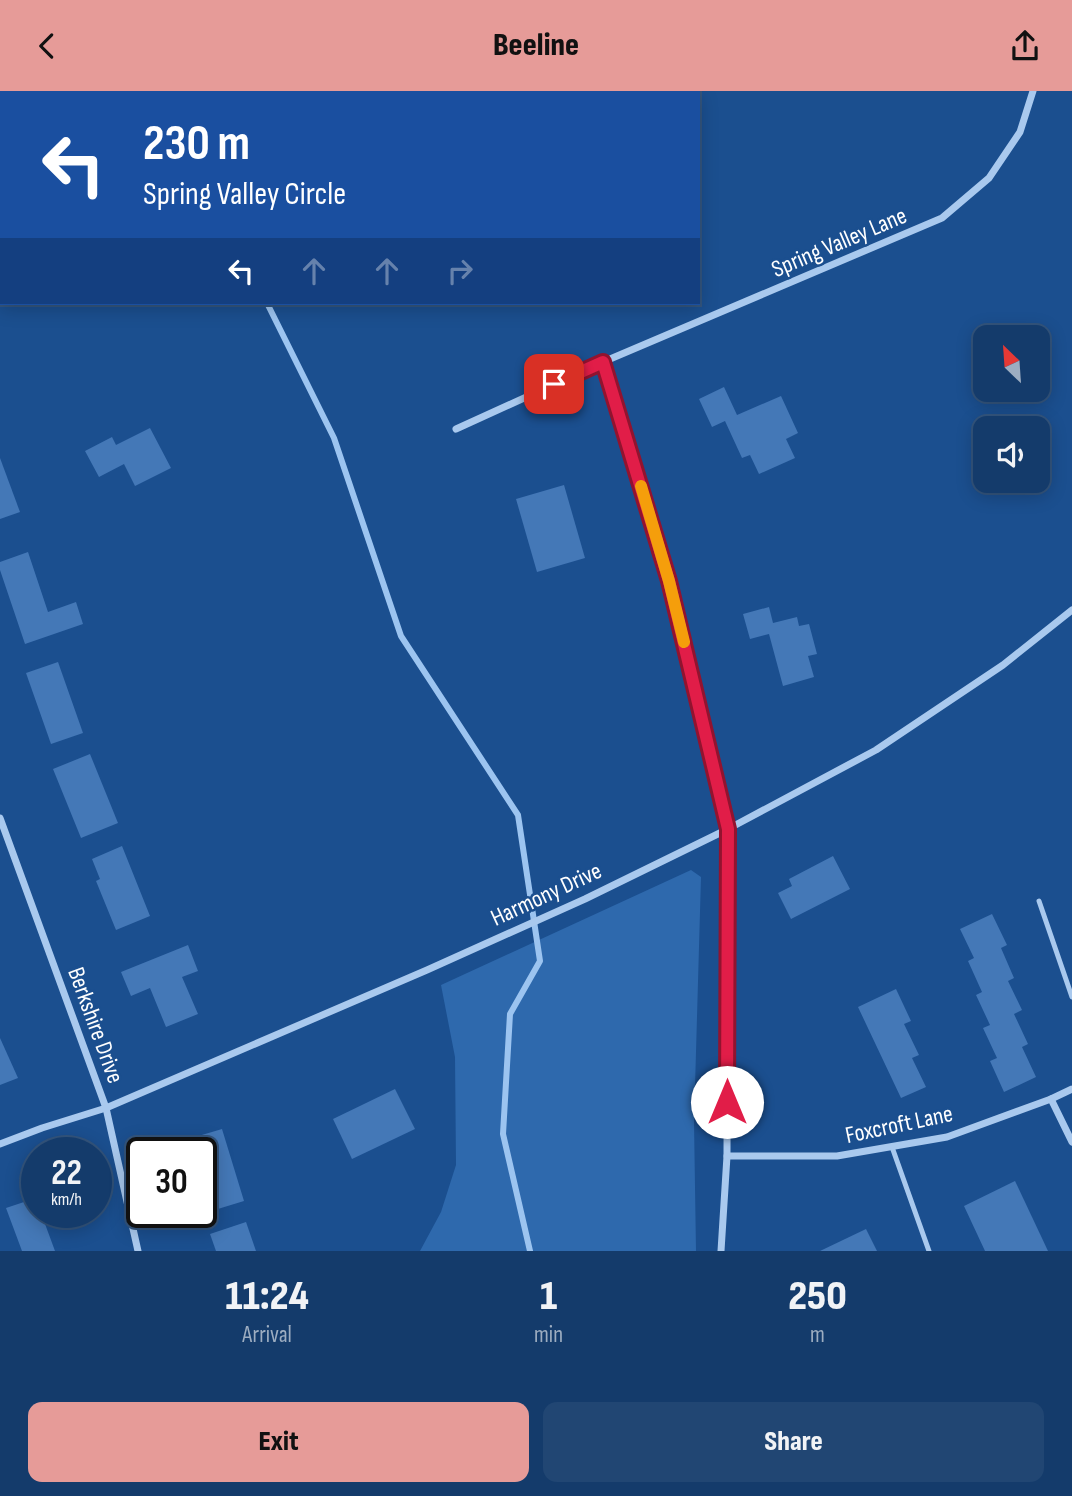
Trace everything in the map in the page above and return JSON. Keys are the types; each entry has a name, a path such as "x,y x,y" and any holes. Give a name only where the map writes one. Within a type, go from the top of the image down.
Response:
{"street":[{"name":"Spring Valley Lane","path":"456,429 603,362 942,218 989,178 1020,132 1033,91"},
{"path":"603,362 669,581 728,829 727,1156 721,1251"},
{"name":"Harmony Drive","path":"0,1144 106,1108 427,970 585,899 728,829 876,750 1003,665 1072,610"},
{"name":"Berkshire Drive","path":"0,818 106,1108 138,1251"},
{"name":"Foxcroft Lane","path":"727,1156 837,1156 947,1137 1072,1089"},
{"path":"1051,1099 1072,1142"}],"lane":[{"path":"1039,901 1072,997"},
{"path":"892,1147 929,1251"}],"shaded area":[{"path":"691,870 701,877 694,1122 696,1251 420,1251 441,1212 456,1165 455,1057 441,985"}],"building":[{"path":"724,387 737,415 781,396 798,433 786,439 795,458 759,474 750,455 742,458 725,421 712,427 699,399"},
{"path":"150,428 171,468 135,486 124,464 99,477 85,451 112,437 116,445"},
{"path":"0,458 20,512 0,519"},
{"path":"564,485 585,558 537,572 516,499"},
{"path":"28,552 48,612 76,602 83,624 25,644 0,570 0,562"},
{"path":"769,607 773,623 797,617 799,626 809,624 817,654 808,656 814,677 783,686 769,634 750,639 743,614"},
{"path":"58,662 83,733 51,744 26,673"},
{"path":"90,754 118,823 81,838 53,769"},
{"path":"122,846 150,916 116,930 96,881 100,879 92,859"},
{"path":"833,856 850,889 791,919 778,893 792,886 789,879"},
{"path":"992,914 1007,945 1001,948 1014,978 1008,981 1022,1010 1014,1014 1028,1044 1022,1047 1036,1077 1004,1092 990,1061 997,1058 983,1028 990,1025 976,995 982,992 968,961 974,958 960,929"},
{"path":"188,945 198,971 182,977 198,1014 166,1027 150,988 131,996 121,972"},
{"path":"896,989 911,1021 904,1024 919,1055 912,1058 926,1087 901,1098 858,1007"},
{"path":"0,1038 18,1078 0,1085"},
{"path":"395,1089 415,1129 352,1159 333,1119"},
{"path":"222,1129 244,1201 217,1209 217,1137 195,1137"},
{"path":"1015,1181 1048,1251 985,1251 964,1206"},
{"path":"21,1203 21,1228 47,1228 55,1251 22,1251 6,1208"},
{"path":"246,1222 256,1251 216,1251 210,1234"},
{"path":"866,1229 877,1251 820,1251"}],"waterway":[{"path":"268,305 334,438 401,636 518,815 540,961 510,1014 503,1134 530,1251"}],"slow traffic":[{"path":"641,486 684,642"}],"route":[{"path":"554,384 603,362 669,581 718,783 728,829 727,1102"}]}
